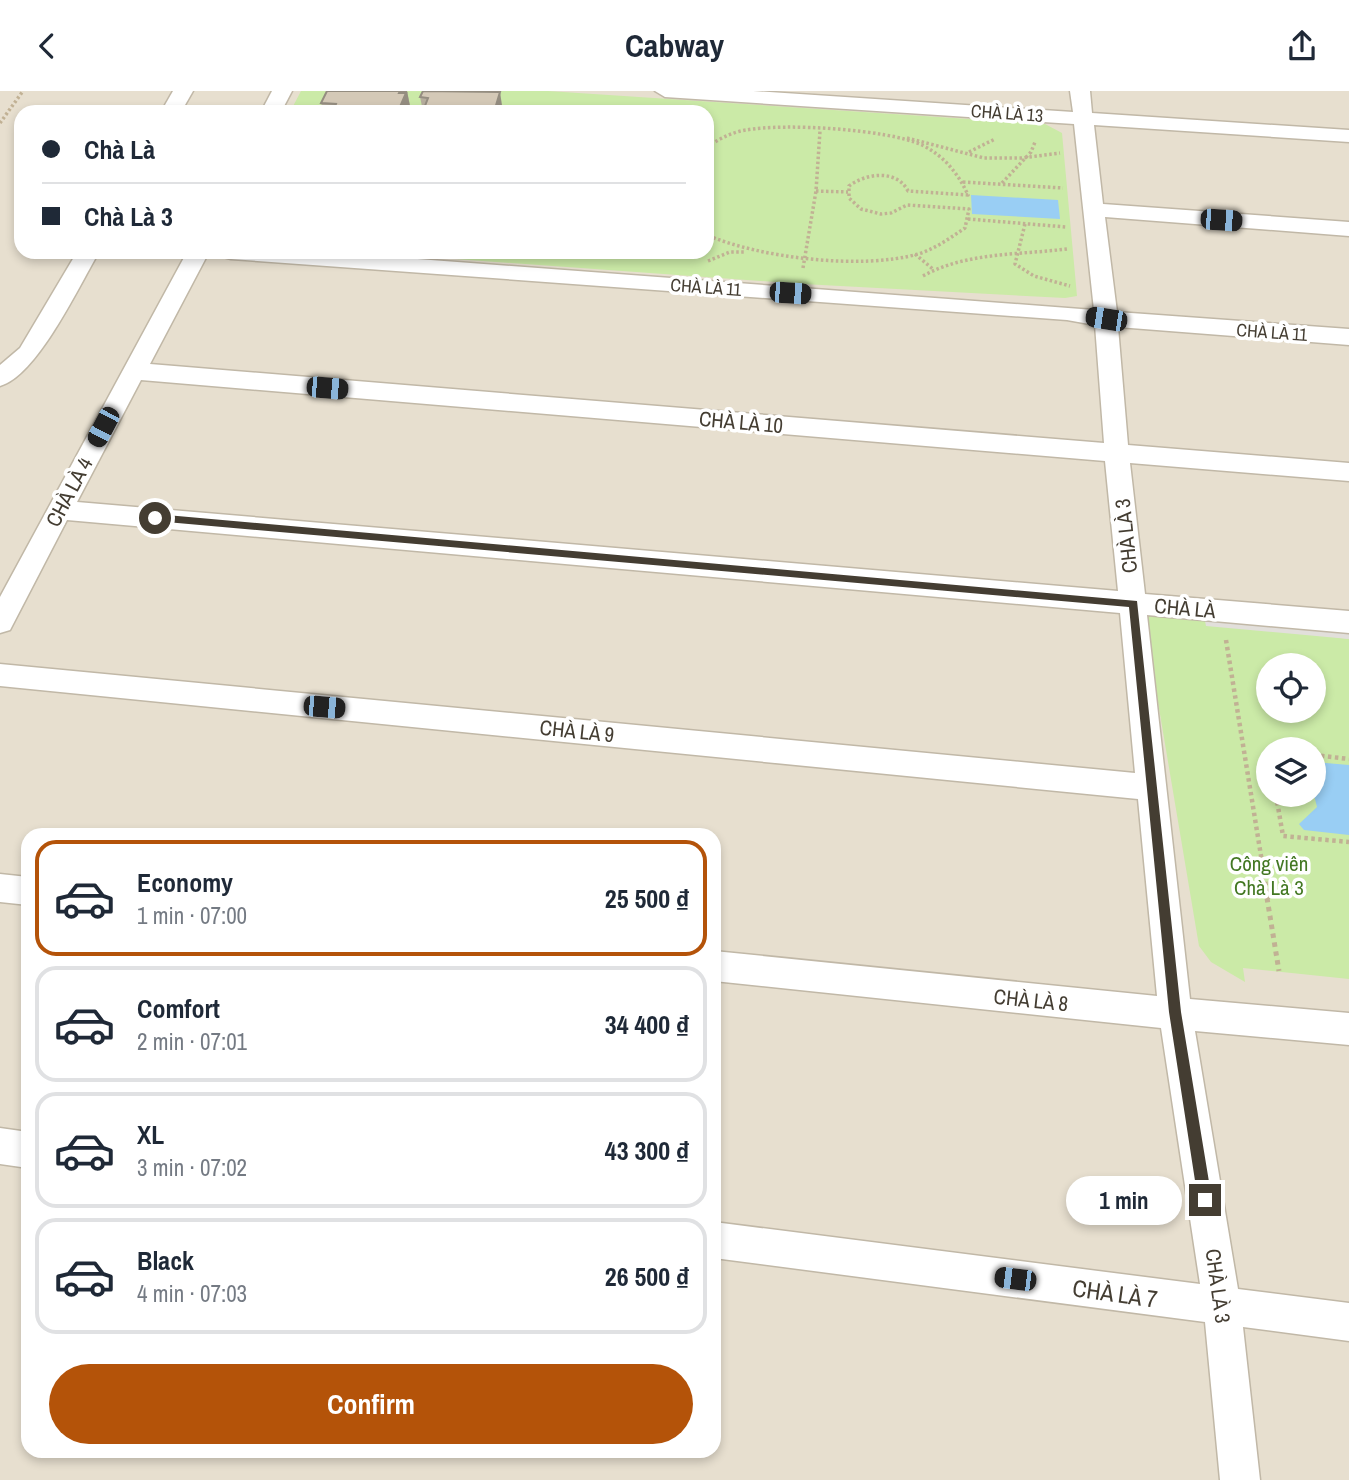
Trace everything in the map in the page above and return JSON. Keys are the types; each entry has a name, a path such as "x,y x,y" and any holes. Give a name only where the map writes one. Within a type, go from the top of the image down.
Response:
{"street":[{"name":"CHÀ LÀ 13","path":"665,91 1349,136"},
{"name":"CHÀ LÀ 3","path":"1080,91 1106,319 1117,454 1175,1012 1222,1307 1240,1480"},
{"path":"1094,210 1349,229"},
{"path":"0,378 28,353 84,259"},
{"name":"CHÀ LÀ 4","path":"0,622 194,259"},
{"name":"CHÀ LÀ 11","path":"327,259 1067,313 1106,319 1349,337"},
{"name":"CHÀ LÀ 10","path":"133,371 1349,472"},
{"name":"CHÀ LÀ","path":"60,510 1349,622"},
{"name":"CHÀ LÀ 9","path":"0,675 1153,788"},
{"path":"0,888 21,890"},
{"name":"CHÀ LÀ 8","path":"721,967 1043,1001 1349,1029"},
{"path":"0,1146 21,1149"},
{"name":"CHÀ LÀ 7","path":"721,1241 1349,1322"}],"path":[{"path":"0,123 23,91"},
{"path":"803,270 803,257 816,191 821,120"},
{"path":"714,144 745,131 765,128 888,136 936,142 961,153 1022,159 1064,152"},
{"path":"848,192 855,181 872,175 892,177 901,182 908,191 968,195 954,167 934,152 913,141 888,136"},
{"path":"1001,184 1031,152 1037,138"},
{"path":"963,182 1067,188"},
{"path":"816,191 848,192"},
{"path":"714,258 730,251 803,257 886,259 915,254 951,237 965,228 968,219 969,209 907,205 891,213 870,212 853,204 848,192"},
{"path":"968,219 1070,227"},
{"path":"1025,224 1023,246 1016,255 1015,264 1024,273 1076,288"},
{"path":"714,239 754,252"},
{"path":"915,282 934,270 978,257 1073,249"},
{"path":"915,254 934,270"},
{"path":"704,264 712,259"},
{"path":"1225,636 1279,971"},
{"path":"1326,756 1349,759"},
{"path":"1278,807 1283,836 1349,842"}],"shaded area":[{"path":"0,91 1349,91 1349,1480 0,1480"},
{"path":"1204,616 1349,629 1349,639 1206,626"}],"green space":[{"path":"301,91 548,91 1045,124 1062,133 1077,296 1065,298 803,284 456,259 714,259 714,105 294,105"},
{"name":"Công viên Chà Là 3","path":"1143,613 1349,639 1349,979 1243,968 1245,982 1211,962 1199,946"}],"water":[{"path":"971,195 1058,200 1060,219 972,214"},
{"path":"1326,763 1349,765 1349,835 1304,830 1299,824 1317,807 1326,807"}],"building":[{"path":"327,91 406,93 401,105 321,103"},
{"path":"423,91 500,92 496,105 425,105 428,98 420,97"}],"route":[{"path":"155,518 1133,604 1175,1012 1205,1200"}]}
